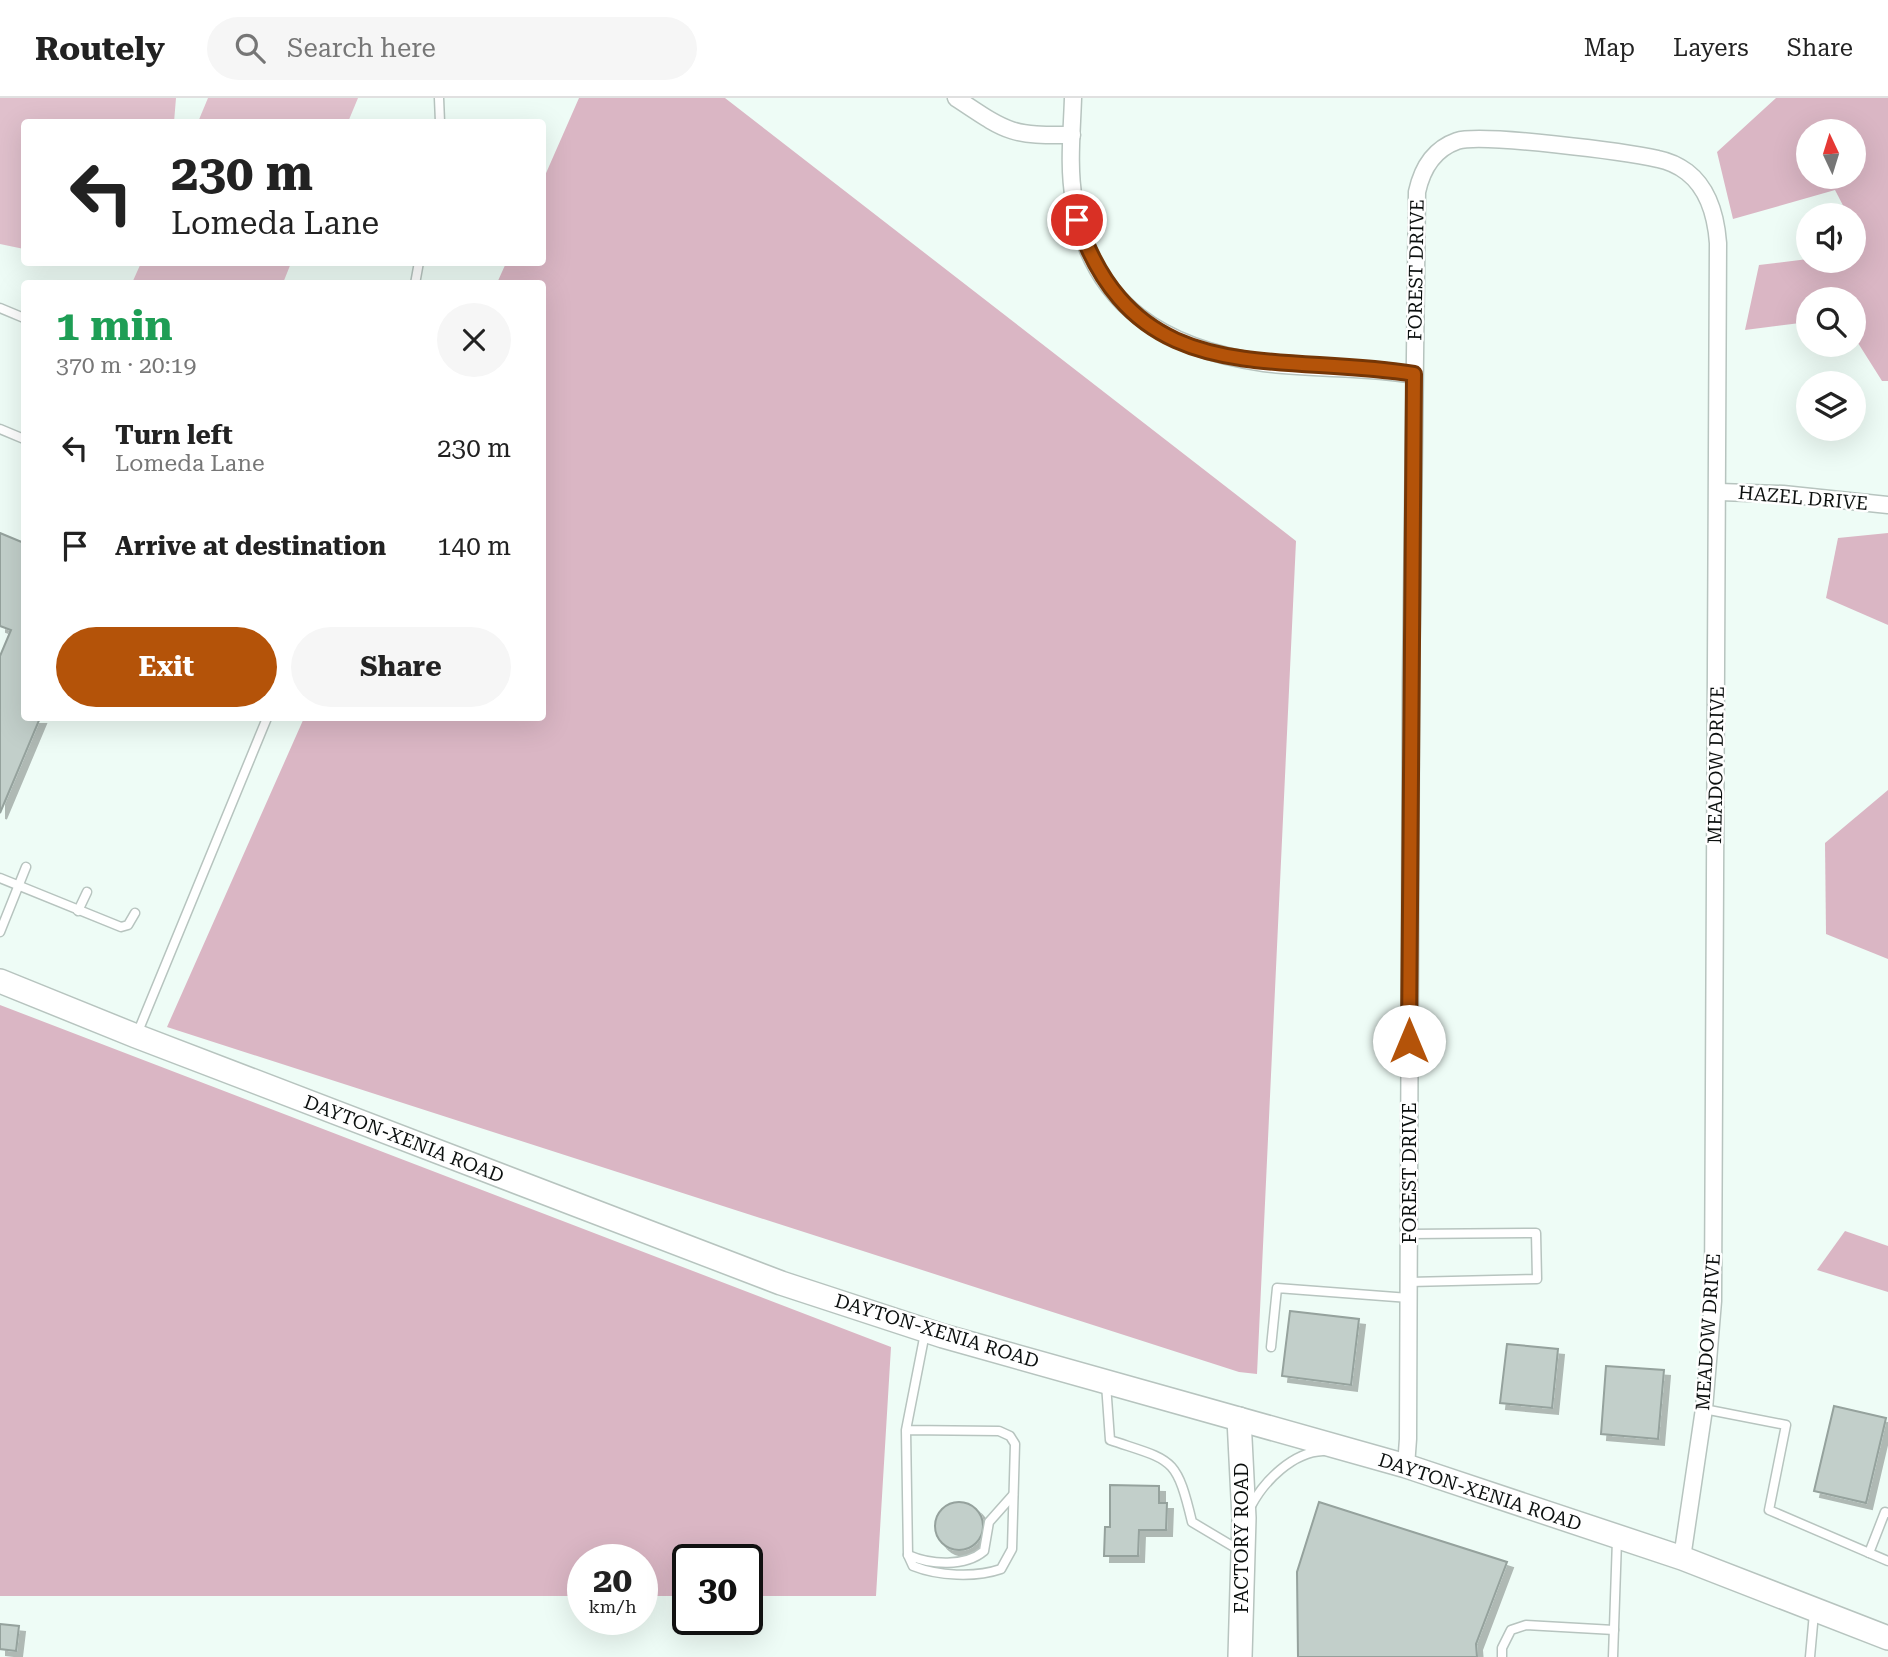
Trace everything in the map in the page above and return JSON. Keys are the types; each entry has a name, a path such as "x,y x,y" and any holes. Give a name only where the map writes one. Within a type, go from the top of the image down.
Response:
{"main road":[{"name":"DAYTON-XENIA ROAD","path":"0,981 136,1036 781,1283 926,1330 1406,1466 1682,1558 1888,1638"},
{"name":"FACTORY ROAD","path":"1239,1419 1244,1518 1240,1657"}],"street":[{"path":"956,98 1013,133 1029,136 1072,135"},
{"path":"1073,98 1073,198 1086,244 1113,291 1149,325 1179,343 1212,354 1266,363 1366,368 1414,374"},
{"name":"FOREST DRIVE","path":"1406,1466 1414,374 1419,181 1430,160 1446,146 1468,138 1499,140"},
{"name":"MEADOW DRIVE","path":"1499,140 1658,159 1687,172 1703,188 1711,206 1718,243 1719,492 1713,1301 1704,1409 1682,1558"},
{"name":"HAZEL DRIVE","path":"1719,492 1783,494 1888,505"}],"lane":[{"path":"439,98 440,119"},
{"path":"0,308 21,317"},
{"path":"0,429 21,438"},
{"path":"136,1036 266,721"},
{"path":"0,932 26,867"},
{"path":"0,878 121,927 128,925 135,913"},
{"path":"78,911 87,892"},
{"path":"1271,1347 1277,1288 1409,1290 1537,1279 1536,1233 1409,1234"},
{"path":"906,1430 999,1431 1010,1436 1015,1444 1012,1549 1000,1569 985,1574 927,1571 913,1566 908,1555 906,1430 926,1330"},
{"path":"1106,1381 1110,1440 1166,1459 1183,1482 1192,1521 1243,1552"},
{"path":"1704,1409 1786,1425 1769,1510 1888,1562"},
{"path":"1244,1518 1261,1487 1287,1466 1315,1451 1353,1450"},
{"path":"908,1555 923,1561 974,1560 984,1551 989,1522 1013,1495"},
{"path":"1869,1553 1885,1512 1888,1513"},
{"path":"1613,1657 1618,1537"},
{"path":"1810,1657 1814,1609"},
{"path":"1502,1657 1502,1648 1511,1630 1526,1625 1614,1630"}],"shaded area":[{"path":"0,98 176,98 174,119 21,119 21,248 0,244"},
{"path":"208,98 358,98 349,119 199,119"},
{"path":"579,98 725,98 1296,541 1257,1374 1239,1372 167,1027 303,721 546,721 546,280 498,280 505,266 546,266 546,173"},
{"path":"1776,98 1888,98 1888,381 1882,381 1866,356 1866,287 1796,287 1796,324 1745,330 1759,265 1796,260 1796,273 1866,273 1866,203 1842,203 1835,190 1733,219 1717,152"},
{"path":"139,266 290,266 284,280 133,280"},
{"path":"1888,533 1888,625 1826,598 1838,538"},
{"path":"1888,790 1888,959 1826,934 1825,843"},
{"path":"0,1005 891,1347 876,1596 763,1596 763,1544 672,1544 672,1596 658,1596 658,1544 567,1544 567,1596 0,1596"},
{"path":"1845,1231 1888,1246 1888,1292 1817,1270"}],"building":[{"path":"0,533 21,542 21,721 39,721 0,813 0,656 11,630 0,626"},
{"path":"1290,1311 1359,1319 1351,1385 1282,1376"},
{"path":"1507,1344 1558,1349 1552,1408 1500,1403"},
{"path":"1606,1366 1664,1370 1658,1439 1601,1434"},
{"path":"1834,1406 1886,1418 1866,1503 1814,1491"},
{"path":"1110,1485 1159,1486 1159,1503 1167,1503 1166,1530 1139,1530 1138,1556 1104,1556 1105,1527 1110,1527"},
{"path":"959,1502 976,1509 983,1526 976,1543 959,1550 942,1543 935,1526 942,1509"},
{"path":"1319,1502 1507,1562 1476,1644 1477,1657 1298,1657 1297,1572"},
{"path":"0,1624 19,1626 16,1651 0,1649"}],"route":[{"path":"1077,220 1098,271 1113,291 1149,325 1179,343 1212,354 1266,363 1366,368 1414,374 1409,1041"}]}
